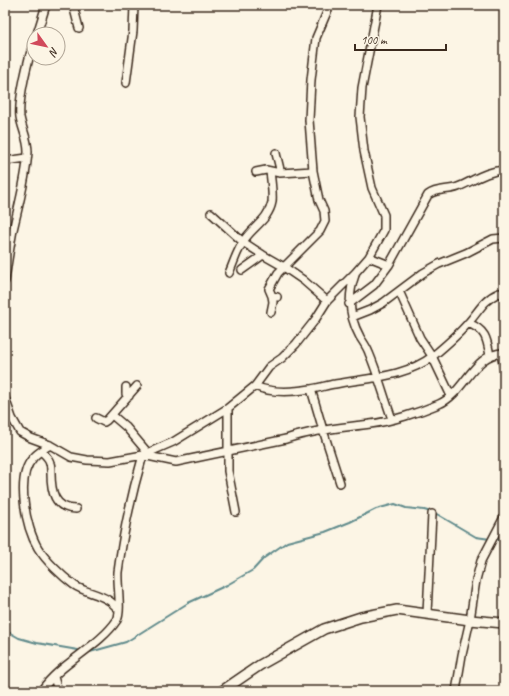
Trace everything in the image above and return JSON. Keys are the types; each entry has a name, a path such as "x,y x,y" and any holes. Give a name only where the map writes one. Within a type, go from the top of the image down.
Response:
{"street":[{"path":"39,26 46,5"},
{"path":"73,5 79,28"},
{"path":"126,83 133,31 134,5"},
{"path":"271,312 274,296 269,289 272,283 278,273 320,231 325,221 324,211 319,200 313,171 309,120 311,80 316,38 330,5"},
{"path":"5,398 12,418 20,432 30,438 50,445 71,457 87,460 110,461 146,454 173,442 228,408 255,386 269,367 282,358 296,344 327,301 369,257 384,230 384,215 372,188 364,151 360,117 362,88 378,5"},
{"path":"5,281 7,251 22,195 27,158 27,140 20,117 20,106 28,66"},
{"path":"276,153 276,158 280,162 280,173"},
{"path":"5,161 27,158"},
{"path":"349,304 374,285 389,265 428,195 434,190 456,188 478,176 495,170 504,170"},
{"path":"256,172 270,171 280,173 313,171"},
{"path":"229,273 234,257 243,242 269,212 272,202 270,171"},
{"path":"212,213 243,242 303,280 327,301"},
{"path":"352,317 370,310 423,273 439,264 466,253 493,239 504,238"},
{"path":"242,270 263,255"},
{"path":"369,257 389,265"},
{"path":"355,273 350,288 349,304 352,317 359,336 369,352 392,419"},
{"path":"399,291 420,338 432,356 451,396"},
{"path":"255,386 263,390 278,392 311,389 333,384 377,378 412,368 432,356 468,323 482,305 491,297 499,293 504,295"},
{"path":"468,323 478,327 483,332 490,356"},
{"path":"114,410 146,454 160,460 176,462 323,430 372,424 441,403 451,396 463,384 471,371 495,353 503,353 504,370"},
{"path":"96,418 104,422 107,420 114,410 137,386"},
{"path":"126,387 126,394 129,396"},
{"path":"311,389 340,483"},
{"path":"228,408 227,452 231,488 236,512"},
{"path":"50,445 32,459 26,470 23,488 23,502 38,548 56,570 75,585 109,600 119,610"},
{"path":"41,451 48,458 51,464 51,474 56,500 63,506 76,510"},
{"path":"41,691 67,664 95,643 118,619 118,574 126,522 146,454"},
{"path":"427,614 432,514"},
{"path":"456,691 481,560 504,517"},
{"path":"222,691 260,665 324,629 361,617 397,610 470,620 504,622"},
{"path":"54,677 58,691"}],"waterway":[{"path":"90,652 126,642 188,603 227,585 253,570 264,558 287,542 325,532 376,509 395,504 406,508 424,510 435,513 476,537 490,539"},
{"path":"496,538 504,541"},
{"path":"5,630 19,638 37,643 78,650"}]}
